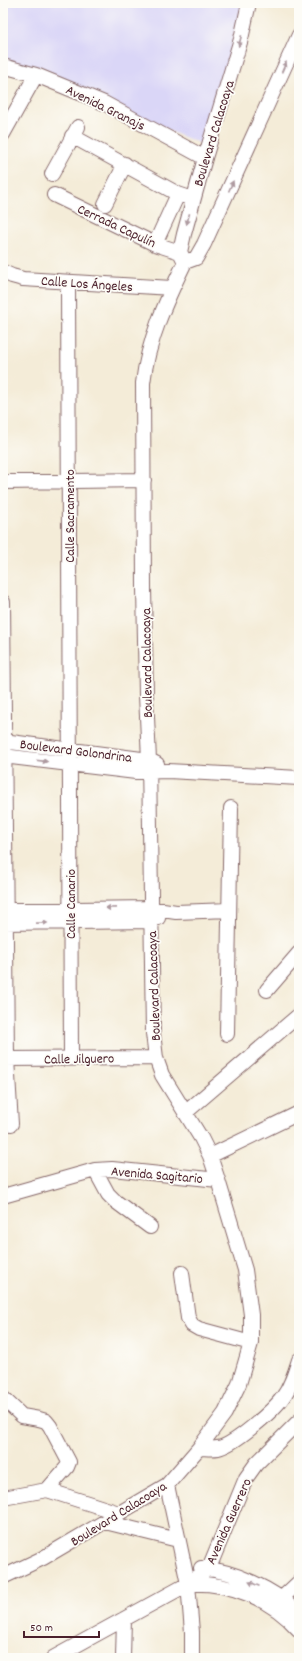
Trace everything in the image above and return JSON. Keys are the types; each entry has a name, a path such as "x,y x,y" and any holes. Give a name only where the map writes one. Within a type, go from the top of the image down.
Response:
{"street":[{"name":"Boulevard Calacoaya","path":"3,1577 43,1558 167,1485 199,1448 229,1404 239,1384 251,1343 251,1315 245,1270 218,1180 210,1156 201,1138 184,1113 162,1075 156,1058 153,1033 150,914 149,766 146,695 143,383 150,343 183,257 193,199 241,39 248,3"},
{"name":"Boulevard Calacoaya","path":"183,257 196,258 204,244 299,35"},
{"name":"Avenida Granajs","path":"3,66 36,76 104,103 205,158"},
{"path":"3,134 36,76"},
{"path":"52,174 75,131 125,164 178,194 193,199"},
{"path":"105,204 125,164"},
{"path":"155,244 178,194"},
{"name":"Cerrada Capulín","path":"54,195 183,257"},
{"name":"Calle Los Ángeles","path":"3,272 23,279 172,288"},
{"name":"Calle Sacramento","path":"68,282 71,750"},
{"path":"3,482 144,480"},
{"path":"3,602 5,1059 11,1124"},
{"name":"Boulevard Golondrina","path":"4,741 71,750 149,766"},
{"name":"Calle Canario","path":"71,750 71,1058"},
{"name":"Boulevard Golondrina","path":"4,756 71,764 149,766"},
{"path":"149,766 168,771 299,778"},
{"path":"227,1034 231,808"},
{"path":"4,917 150,914 229,910"},
{"path":"267,990 299,953"},
{"path":"184,1113 299,1015"},
{"name":"Calle Jilguero","path":"5,1059 156,1058"},
{"path":"210,1156 299,1113"},
{"name":"Avenida Sagitario","path":"3,1196 94,1170 112,1169 218,1180"},
{"path":"94,1170 108,1194 150,1227"},
{"path":"182,1273 188,1318 192,1325 199,1329 251,1343"},
{"path":"199,1448 218,1448 231,1443 272,1410 283,1397 291,1384 299,1360"},
{"path":"3,1398 22,1416 46,1421 67,1456 69,1462 67,1467 47,1490"},
{"name":"Avenida Guerrero","path":"53,1658 188,1584 209,1568 246,1478 256,1464 299,1421"},
{"path":"167,1485 178,1540 186,1566 192,1632 192,1658"},
{"path":"3,1498 47,1490 119,1513"},
{"path":"105,1522 178,1540"},
{"path":"186,1566 209,1568 245,1580 282,1598 299,1612"},
{"path":"282,1598 299,1582"},
{"path":"188,1584 208,1583 230,1587 254,1597 273,1608 299,1630"},
{"path":"123,1658 124,1619"}],"shaded area":[{"path":"3,3 246,3 204,145 28,74 3,67"}]}
